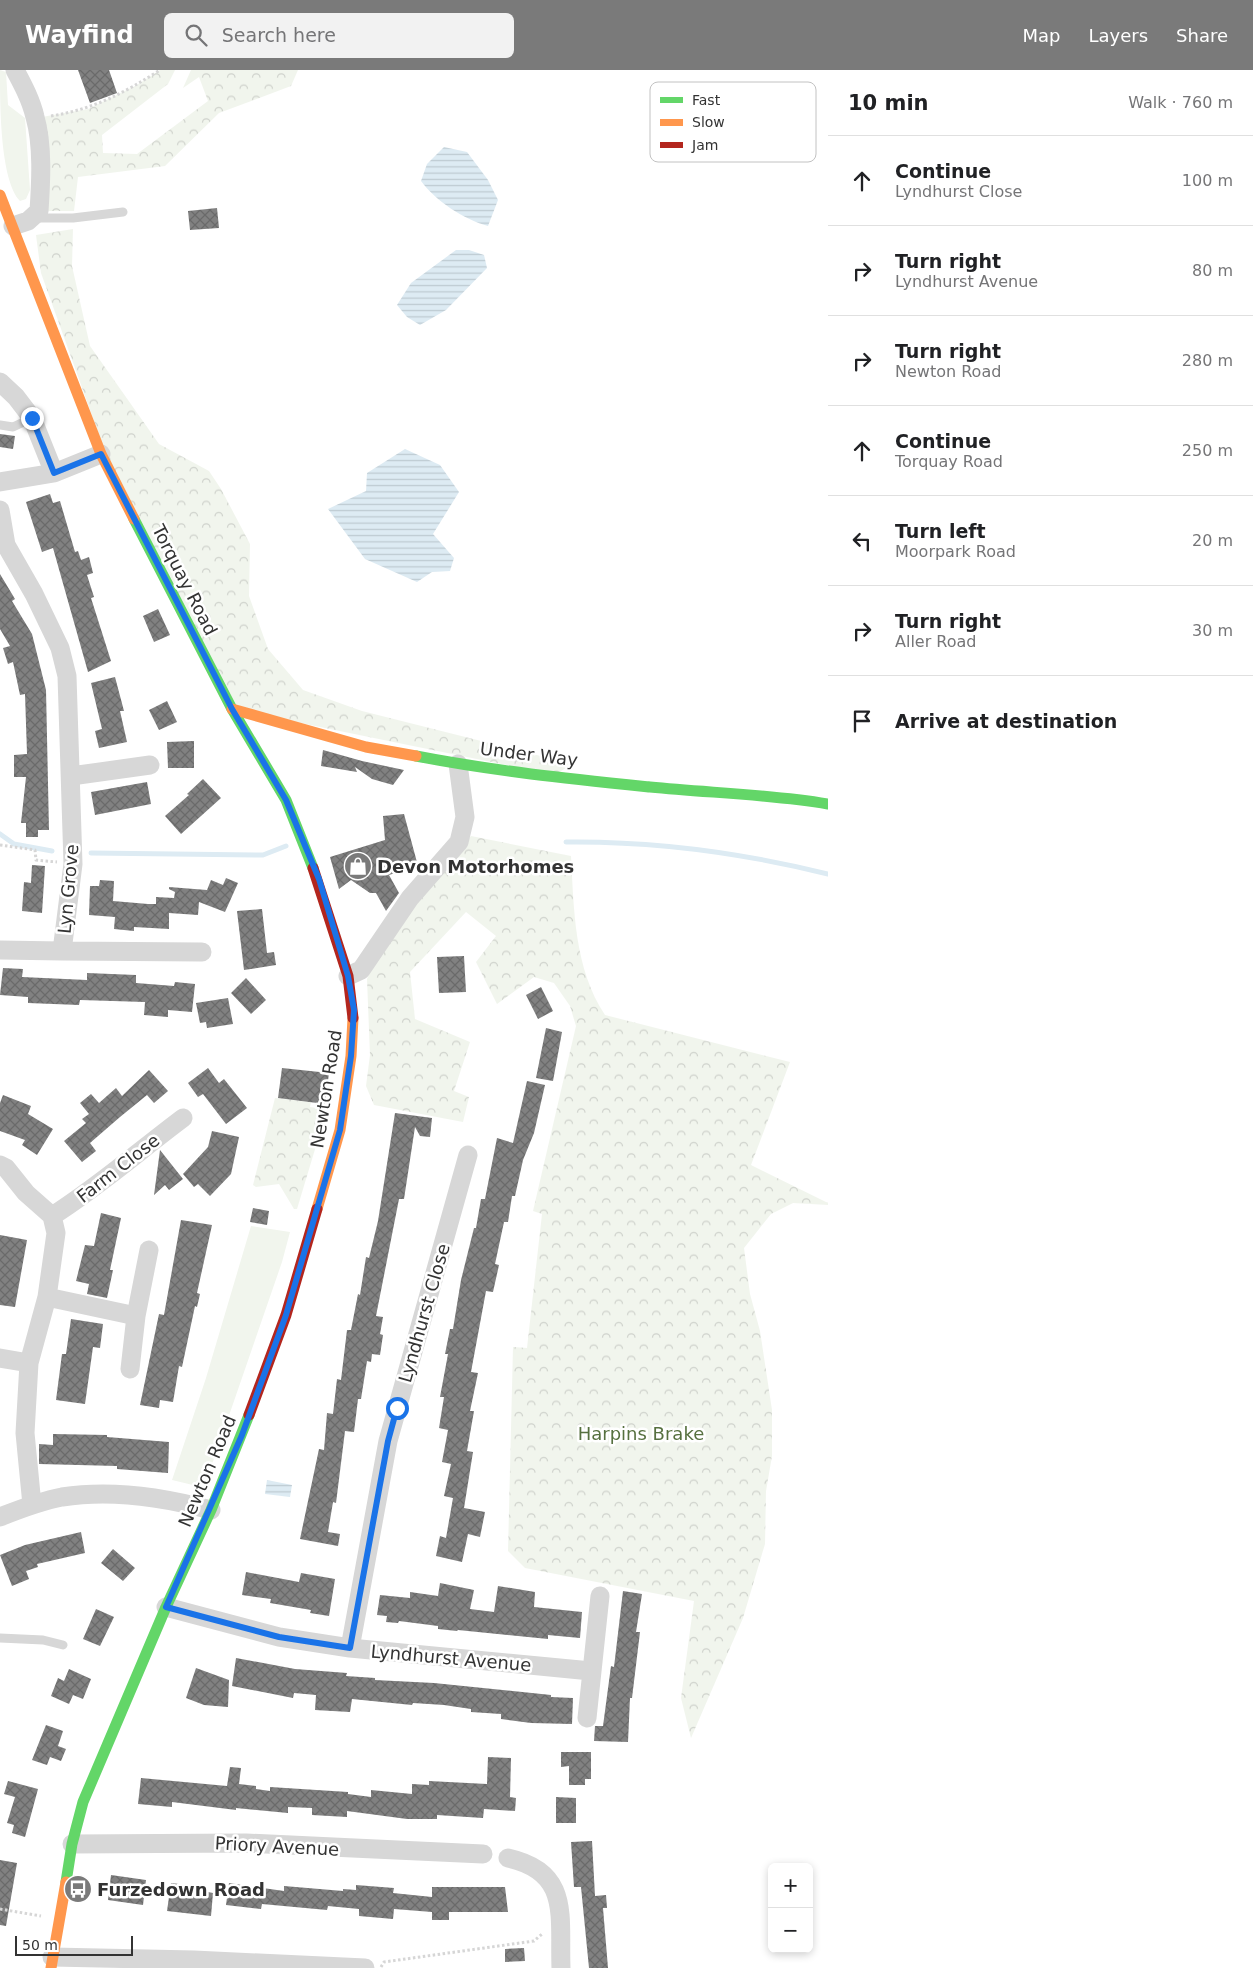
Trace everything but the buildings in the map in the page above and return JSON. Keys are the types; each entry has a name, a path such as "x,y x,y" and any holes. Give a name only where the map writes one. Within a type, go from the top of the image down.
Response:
{"street":[{"path":"13,226 32,218 40,211 41,180 36,118 28,96 14,70"},
{"name":"Torquay Road","path":"0,195 101,454 232,709 290,808 319,879 348,976"},
{"path":"0,382 16,397 32,418 54,473"},
{"path":"0,482 54,473 101,454"},
{"name":"Lyn Grove","path":"0,510 6,545 34,594 60,648 67,676 73,864 62,951 202,952"},
{"name":"Under Way","path":"232,709 366,747 458,764 651,787 787,797 828,804"},
{"path":"71,776 150,764"},
{"path":"348,976 361,970 410,898 459,842 464,817 458,764"},
{"path":"0,950 62,951"},
{"name":"Newton Road","path":"52,1963 72,1844 83,1802 242,1435 286,1315 340,1130 353,1036 354,1010 348,976"},
{"name":"Farm Close","path":"52,1216 88,1194 131,1157 183,1118"},
{"name":"Lyndhurst Close","path":"350,1648 388,1441 468,1155"},
{"path":"0,1165 6,1168 26,1193 52,1216 56,1233 47,1297 29,1363 25,1433 32,1505"},
{"path":"130,1369 136,1316 149,1250"},
{"path":"47,1297 136,1316"},
{"path":"0,1358 29,1363"},
{"path":"0,1517 32,1505 62,1497 101,1494 170,1499 210,1510"},
{"path":"587,1718 600,1596"},
{"name":"Lyndhurst Avenue","path":"166,1607 279,1637 350,1648 591,1671"},
{"name":"Priory Avenue","path":"72,1844 246,1843 379,1851 483,1854"},
{"path":"508,1858 525,1861 540,1869 553,1886 559,1899 561,1968"},
{"path":"52,1963 365,1968"}],"lane":[{"path":"32,218 73,218 124,212"},
{"path":"0,425 13,427 32,418"},
{"path":"0,1638 42,1640 63,1645"}],"path":[{"path":"36,118 88,108 136,85 160,70"},
{"path":"0,845 35,850 36,860 73,864"},
{"path":"0,1909 58,1920"},
{"path":"380,1968 384,1962 534,1941 542,1934"}],"green space":[{"path":"0,70 6,72 8,105 25,118 30,190 26,199 20,201 13,191 8,176 2,140"},
{"path":"160,70 175,70 168,84 102,135 103,153 137,154 208,101 199,77 183,88 191,70 298,70 291,86 219,113 165,166 78,177 74,211 39,211 36,118 88,109 137,85"},
{"path":"73,229 72,266 90,346 159,444 209,471 221,489 250,544 249,596 268,649 303,690 362,711 572,764 555,775 232,709 120,494 41,273 36,235"},
{"name":"Harpins Brake","path":"471,836 571,856 575,918 581,958 595,997 605,1015 790,1062 751,1165 828,1203 828,1205 793,1203 771,1214 744,1248 750,1294 760,1331 772,1410 772,1456 766,1491 765,1544 743,1618 691,1738 681,1698 694,1601 525,1568 508,1551 513,1347 527,1348 542,1214 533,1211 576,1026 570,1006 554,983 534,977 497,1004 476,962 496,936 466,912 410,972 415,1019 470,1042 454,1091 469,1097 463,1122 374,1105 366,1086 370,1055 367,979 375,960 415,902"},
{"path":"275,1098 311,1102 310,1107 317,1108 318,1103 325,1104 316,1146 297,1209 294,1209 279,1184 256,1187 253,1185"},
{"path":"251,1226 290,1232 282,1262 214,1459 204,1482 197,1486 172,1480 206,1378"}],"shaded area":[{"path":"444,147 467,152 488,180 498,200 488,226 469,219 442,202 421,181 427,164"},
{"path":"456,250 469,250 484,255 487,268 446,310 420,325 407,317 397,305 411,283"},
{"path":"405,449 440,465 459,492 433,534 454,558 450,571 432,572 417,582 365,559 328,509 366,491 367,473"},
{"path":"267,1480 292,1485 290,1497 265,1494"}],"waterway":[{"path":"0,834 14,844 52,851"},
{"path":"566,842 665,846 731,854 828,874"},
{"path":"91,853 263,855 286,846"}],"traffic: fast":[{"path":"134,519 232,709 286,800 313,868"},
{"path":"416,756 562,778 784,798 828,804"},
{"path":"66,1882 72,1844 83,1802 166,1607 211,1510 249,1415"}],"traffic: slow":[{"path":"0,195 101,454 134,519"},
{"path":"232,709 366,747 416,756"},
{"path":"317,1209 340,1130 351,1056 353,1018"},
{"path":"51,1968 66,1882"}],"traffic: jam":[{"path":"313,868 348,976 353,1018"},
{"path":"249,1415 286,1315 317,1209"}],"place":[{"name":"Devon Motorhomes","path":"358,866"},
{"name":"Furzedown Road","path":"78,1889"}],"route":[{"path":"32,418 54,473 101,454 232,709 286,800 319,879 348,976 354,1010 351,1056 340,1130 325,1188 286,1315 242,1435 166,1607 279,1637 350,1648 388,1441 397,1408"}]}
